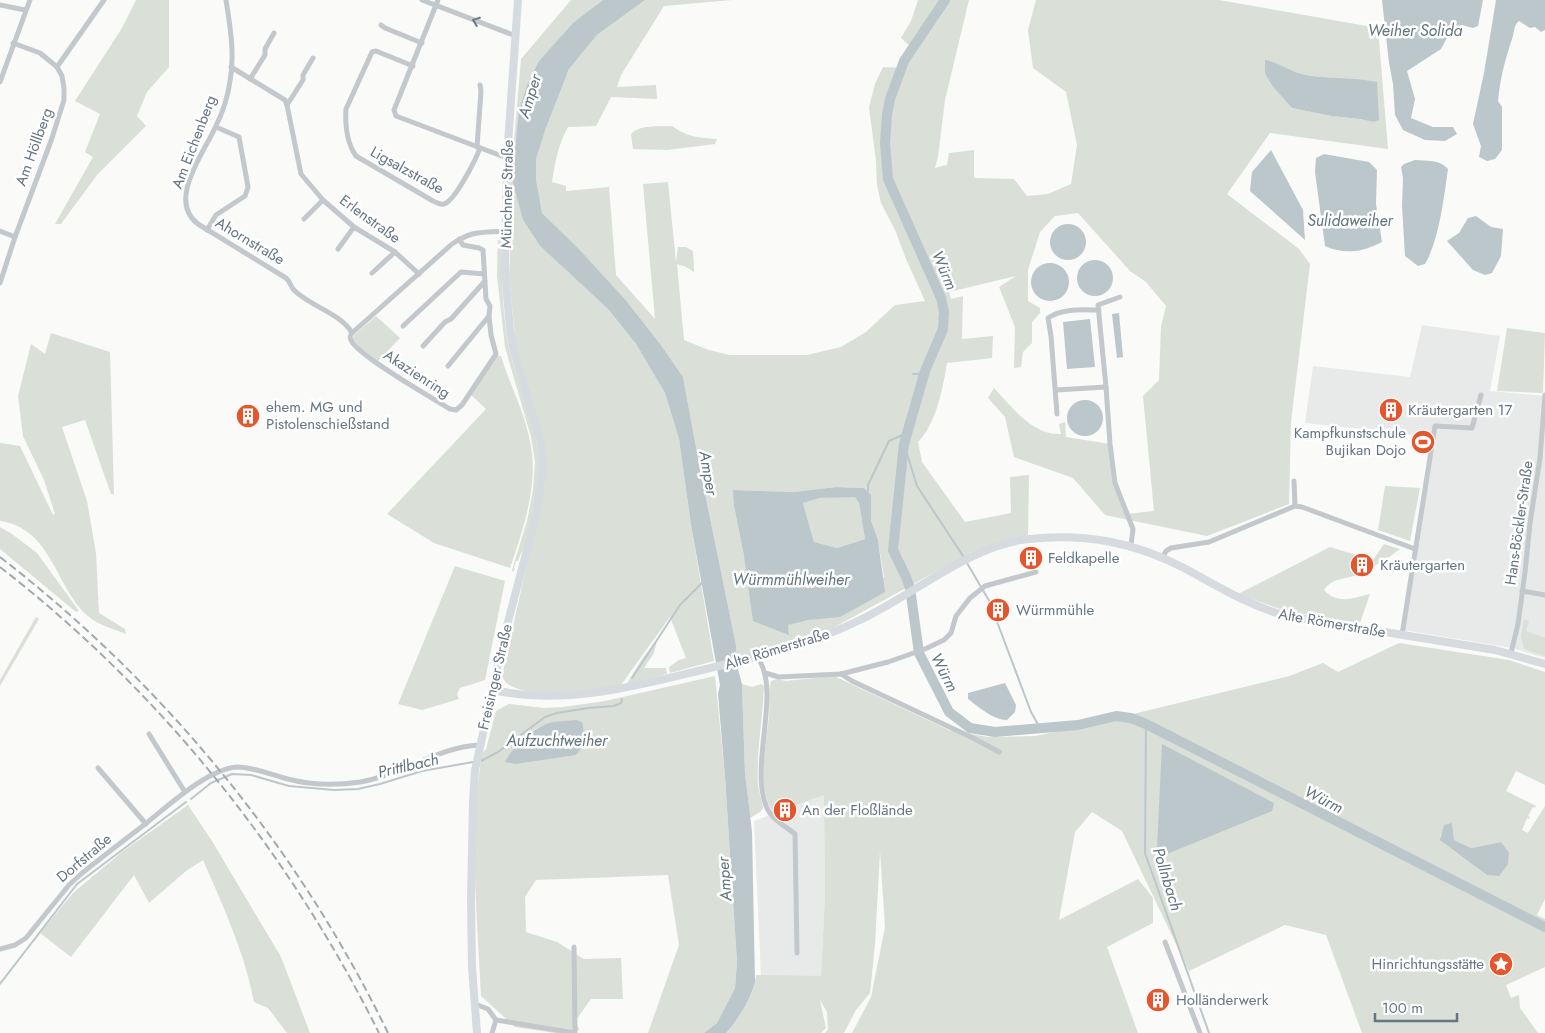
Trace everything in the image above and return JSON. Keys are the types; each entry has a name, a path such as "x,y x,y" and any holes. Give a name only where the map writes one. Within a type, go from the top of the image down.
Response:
{"main road":[{"name":"Münchner Straße","path":"510,329 505,272 505,231 507,158 518,0"},
{"name":"Freisinger Straße","path":"477,1033 472,967 471,901 473,800 476,761 494,690 513,600 537,512 542,467 541,443 518,369 510,329"},
{"name":"Alte Römerstraße","path":"494,690 530,695 587,694 624,689 757,657 822,638 864,619 970,558 989,549 1028,539 1086,539 1131,546 1162,558 1238,598 1270,612 1304,620 1511,653 1545,664"}],"street":[{"path":"0,82 30,0"},
{"path":"13,43 40,53 57,67 104,0"},
{"name":"Am Eichenberg","path":"185,204 186,190 196,164 216,127 230,80 231,44 226,0"},
{"path":"422,0 437,3 516,36"},
{"path":"437,3 394,110 396,116 507,158"},
{"path":"0,5 25,10"},
{"path":"380,25 422,43"},
{"path":"250,79 265,55 265,49 274,34"},
{"name":"Ligsalzstraße","path":"413,66 376,51 372,52 346,109 350,146 356,156 438,204 444,204 453,197 478,148 480,85"},
{"path":"231,67 284,100 287,105 303,80 303,75 313,58"},
{"name":"Am Höllberg","path":"0,282 64,100 62,76 57,67"},
{"name":"Erlenstraße","path":"287,105 301,174 323,200 354,227 395,252 419,274"},
{"path":"206,230 216,215 245,196 248,187 239,137 216,127"},
{"path":"304,219 323,200"},
{"name":"Ahornstraße","path":"185,204 192,220 286,278 290,281 294,291 337,318 352,333"},
{"path":"338,248 354,227"},
{"path":"0,231 15,237"},
{"path":"352,333 459,239 471,233 505,231"},
{"name":"Akazienring","path":"352,333 350,337 351,342 371,359 450,409 456,410 462,405 496,354 491,335 490,306 486,298 483,250 463,245 459,239"},
{"path":"372,273 395,252"},
{"path":"403,326 461,272 484,274"},
{"path":"423,346 445,322 451,319 485,281"},
{"path":"1120,297 1098,304 1115,483 1133,529 1131,546"},
{"path":"1057,414 1048,318 1055,313 1067,311 1099,310"},
{"path":"448,366 489,316"},
{"path":"1056,390 1106,387"},
{"path":"1402,635 1435,426 1472,428 1481,395"},
{"name":"Hans-Böckler-Straße","path":"1511,653 1518,624 1530,523 1543,458 1545,395"},
{"path":"1294,480 1295,506"},
{"path":"1162,558 1166,551 1171,548 1209,542 1295,506 1415,549"},
{"path":"766,673 779,678 841,674 888,662 925,649 944,640 951,633 956,616 970,598 985,586 1036,572"},
{"path":"1522,591 1545,595"},
{"path":"757,657 763,664 766,673 766,714 761,762 762,786 766,808 795,834 797,953"},
{"path":"841,674 999,752"},
{"path":"149,734 185,792"},
{"name":"Dorfstraße","path":"0,949 15,946 26,938 73,881 185,792 207,778 228,769 237,767 298,781 331,784 360,782 455,749 480,745"},
{"path":"98,768 146,824"},
{"path":"1165,942 1200,1033"},
{"path":"475,1004 488,1009 496,1020 575,1032 574,947"},
{"path":"492,1033 496,1020"}],"shaded area":[{"path":"136,0 169,0 169,67 147,92 137,116 146,126 97,175 61,224 55,224 93,157 85,152 100,114 75,101 122,28"},
{"path":"571,0 603,0 573,24 539,61 523,220 540,246 608,309 636,344 665,393 679,439 691,525 714,661 670,673 669,667 679,660 686,658 670,617 621,685 556,693 521,690 509,685 502,676 545,483 545,445 516,348 509,274 511,238 510,189 521,59"},
{"path":"645,0 732,0 664,6 621,75 617,87 656,85 657,99 611,97 596,126 568,127 557,154 552,182 566,186 566,191 609,187 616,275 655,319 643,184 668,182 676,262 678,247 686,247 693,251 694,272 677,264 684,340 709,350 730,355 807,355 841,347 866,332 895,305 925,301 896,232 881,203 877,185 869,107 875,84 883,67 902,68 904,61 913,49 901,38 911,21 918,0 969,0 945,100 935,168 947,165 949,153 974,150 974,178 1014,179 1027,196 1048,194 1071,184 1077,145 1066,92 1033,68 1028,30 1036,0 1219,0 1378,28 1388,149 1270,133 1227,194 1299,249 1310,264 1291,422 1289,504 1207,536 1105,515 1073,478 1014,457 1005,417 988,398 994,388 1015,411 1041,430 1061,434 1059,424 1065,422 1066,437 1110,444 1115,483 1127,514 1154,511 1143,396 1159,380 1161,327 1166,306 1146,282 1130,271 1078,213 1055,216 1040,232 1028,270 1028,301 1040,308 1040,313 1032,322 1032,343 1023,352 1021,367 1014,368 1015,327 999,287 1016,276 949,292 951,299 963,296 962,339 993,336 992,358 947,363 941,394 934,416 930,426 918,442 922,462 965,522 1011,513 1010,477 1029,475 1028,535 972,552 831,629 771,650 736,657 736,645 683,377 661,345 624,298 578,248 542,213 536,179 536,159 569,69 597,35","holes":["1265,61 1306,75 1370,81 1373,122 1292,108 1273,87 1265,74","836,487 864,488 871,499 871,520 878,540 884,577 809,620 787,625 789,635 744,556 734,506 734,490 794,492"]},
{"path":"672,126 683,133 693,136 717,139 715,144 667,150 633,149 631,134 635,131 644,127"},
{"path":"498,236 501,242 503,299 508,342 533,424 539,466 537,497 533,518 524,548 518,561 516,561 513,572 512,570 527,521 533,490 535,462 531,437 505,347 497,276"},
{"path":"376,316 400,338 378,361 353,339 354,335"},
{"path":"1422,325 1500,336 1490,391 1545,396 1545,658 1512,648 1403,630 1433,437 1305,423 1313,366 1410,377"},
{"path":"1507,328 1545,333 1543,393 1497,391"},
{"path":"51,333 110,352 114,494 111,494 85,420 62,427 87,501 96,553 99,613 125,629 126,634 101,624 88,616 77,604 42,546 31,535 17,526 0,521 0,443 20,446 53,515 55,514 44,480 23,436 18,396 31,344 45,354"},
{"path":"497,356 501,356 522,412 529,435 533,462 528,508 510,568 434,543 387,514 486,409 471,395"},
{"path":"1385,486 1420,488 1410,541 1378,530"},
{"path":"855,496 859,503 865,539 837,548 814,542 803,503 820,498"},
{"path":"0,527 37,553 79,611 76,612 0,549"},
{"path":"1384,544 1400,549 1370,569 1335,581 1324,590 1329,595 1340,599 1370,594 1360,623 1285,611 1238,594 1330,547 1373,560"},
{"path":"455,566 505,581 485,680 460,688 457,694 459,699 422,710 398,704"},
{"path":"36,617 39,619 0,686 0,680"},
{"path":"1524,619 1529,621 1526,631 1545,638 1545,656 1524,649 1521,636"},
{"path":"657,640 654,653 644,668 666,668 667,674 626,685 642,659"},
{"path":"1399,643 1509,660 1545,672 1545,785 1516,771 1506,791 1536,806 1535,808 1533,807 1528,816 1530,817 1529,819 1527,818 1522,830 1528,833 1545,806 1545,899 1537,915 1545,919 1545,967 1506,985 1511,998 1519,995 1520,1008 1538,1033 1362,1033 1326,935 1285,925 1189,971 1122,831 1092,812 1075,832 1059,920 1138,879 1153,898 1153,923 1107,947 1138,1033 852,1033 871,997 885,927 880,851 875,944 870,993 856,1010 844,1033 825,1033 828,1029 827,1012 820,1000 826,1028 821,1033 726,1033 746,1006 755,983 756,975 821,976 825,895 824,795 773,813 768,802 763,778 771,681 777,679 786,681 834,676 949,730 988,737 1036,736 1289,676 1323,663 1338,672","holes":["1452,824 1454,840 1471,848 1501,842 1487,875 1440,836"]},
{"path":"715,676 725,777 737,962 735,988 717,1023 704,1033 648,1033 679,945 668,875 536,880 525,897 526,932 557,942 584,959 621,958 623,999 591,999 576,1020 579,1030 555,1033 515,1027 481,996 475,874 476,813 482,753 486,749 496,711 509,704 544,708 605,701"},
{"path":"742,684 752,687 761,684 764,686 758,773 758,785 763,808 750,818 745,773"},
{"path":"824,794 825,895 821,976 761,976 754,821"},
{"path":"188,805 212,841 281,957 310,1033 287,1033 268,1008 254,1002 239,948 226,912 203,860 186,871 149,903 134,875 71,957 40,933 73,893 122,852"}],"water":[{"name":"Amper","path":"603,0 645,0 597,35 569,69 536,159 536,179 542,213 578,248 624,298 661,345 683,377 736,645 736,662 742,684 745,773 752,832 755,982 744,1009 726,1033 704,1033 717,1023 735,988 737,962 718,694 720,685 691,525 679,439 665,393 636,344 608,309 540,246 523,220 512,179 519,111 527,85 539,61 573,23"},
{"name":"Weiher Solida","path":"1382,0 1483,0 1478,26 1473,28 1462,25 1449,34 1441,49 1407,71 1415,99 1411,118 1433,127 1453,127 1457,134 1445,141 1425,140 1403,130 1395,115"},
{"path":"1496,0 1545,0 1545,30 1541,32 1535,27 1530,28 1519,21 1516,25 1503,70 1498,101 1502,107 1502,150 1495,159 1487,161 1479,157 1481,146 1473,124 1484,73"},
{"path":"1265,60 1306,75 1377,82 1379,120 1373,122 1292,108 1273,87 1265,74"},
{"path":"1271,150 1303,210 1305,240 1250,191 1252,172"},
{"name":"Sulidaweiher","path":"1324,154 1369,162 1377,170 1376,204 1382,242 1354,251 1340,251 1325,246 1315,172 1316,158"},
{"path":"1415,160 1437,162 1448,169 1434,243 1425,264 1418,266 1405,256 1402,206 1403,178 1401,167"},
{"path":"1476,216 1491,227 1503,229 1501,256 1492,273 1485,275 1473,270 1447,241 1459,233 1468,218"},
{"path":"1068,224 1075,225 1081,229 1085,235 1085,249 1081,255 1075,259 1068,260 1061,259 1055,255 1051,249 1050,242 1051,235 1055,229 1061,225"},
{"path":"1095,260 1108,265 1113,278 1108,291 1095,296 1082,291 1077,278 1082,265"},
{"path":"1050,263 1063,269 1069,282 1063,295 1050,301 1037,295 1031,282 1037,269"},
{"path":"1119,313 1123,357 1117,358 1112,314"},
{"path":"1090,319 1095,367 1067,369 1063,322"},
{"path":"1085,400 1092,401 1098,405 1102,411 1102,425 1098,431 1092,435 1085,436 1078,435 1072,431 1068,425 1067,418 1068,411 1072,405 1078,401"},
{"name":"Würmmühlweiher","path":"836,487 864,488 871,495 871,520 878,540 885,592 840,617 809,620 788,625 789,635 753,621 733,490 794,492","holes":["855,497 859,503 865,539 837,548 814,542 803,503 820,498"]},
{"path":"1005,683 1016,705 1015,712 1007,720 991,715 968,699 968,693"},
{"name":"Aufzuchtweiher","path":"576,720 582,722 584,735 583,744 576,755 515,764 505,762 513,750 532,732 553,722"},
{"path":"1162,744 1274,803 1272,811 1167,854 1157,847"},
{"path":"1452,823 1454,840 1471,848 1501,842 1509,853 1508,864 1499,876 1487,875 1440,840 1444,825"}],"waterway":[{"name":"Würm","path":"945,0 904,61 890,99 885,143 888,179 941,298 944,312 943,329 925,371 904,444 893,550 910,588 919,653 949,712 970,728 995,732 1078,725 1116,716 1131,718 1545,927"},
{"path":"913,374 924,374"},
{"path":"868,491 868,485 889,441 907,433"},
{"path":"904,444 917,486 965,559"},
{"path":"967,563 991,604"},
{"name":"Prittlbach","path":"632,678 680,605 703,582"},
{"path":"996,619 1031,712 1040,728"},
{"name":"Prittlbach","path":"481,761 498,752 545,717 588,708 614,706 621,703 622,699"},
{"name":"Pollnbach","path":"1146,724 1145,853 1209,1033"},
{"name":"Prittlbach","path":"191,799 211,783 232,774 251,775 289,786 334,790 358,789 422,771 473,762"},
{"name":"Prittlbach","path":"0,984 77,884 186,802"}],"railway":[{"path":"0,557 60,606 117,659 171,714 221,772 268,834 312,898 352,964 388,1033"},
{"path":"0,567 59,615 114,667 166,721 216,779 262,839 304,901 343,966 379,1033"}],"place":[{"name":"Kräutergarten 17","path":"1391,410"},
{"name":"ehem. MG und Pistolenschießstand","path":"248,416"},
{"name":"Kampfkunstschule Bujikan Dojo","path":"1423,442"},
{"name":"Feldkapelle","path":"1031,558"},
{"name":"Kräutergarten","path":"1362,565"},
{"name":"Würmmühle","path":"998,610"},
{"name":"An der Floßlände","path":"785,810"},
{"name":"Hinrichtungsstätte","path":"1501,964"},
{"name":"Holländerwerk","path":"1158,1000"}]}
